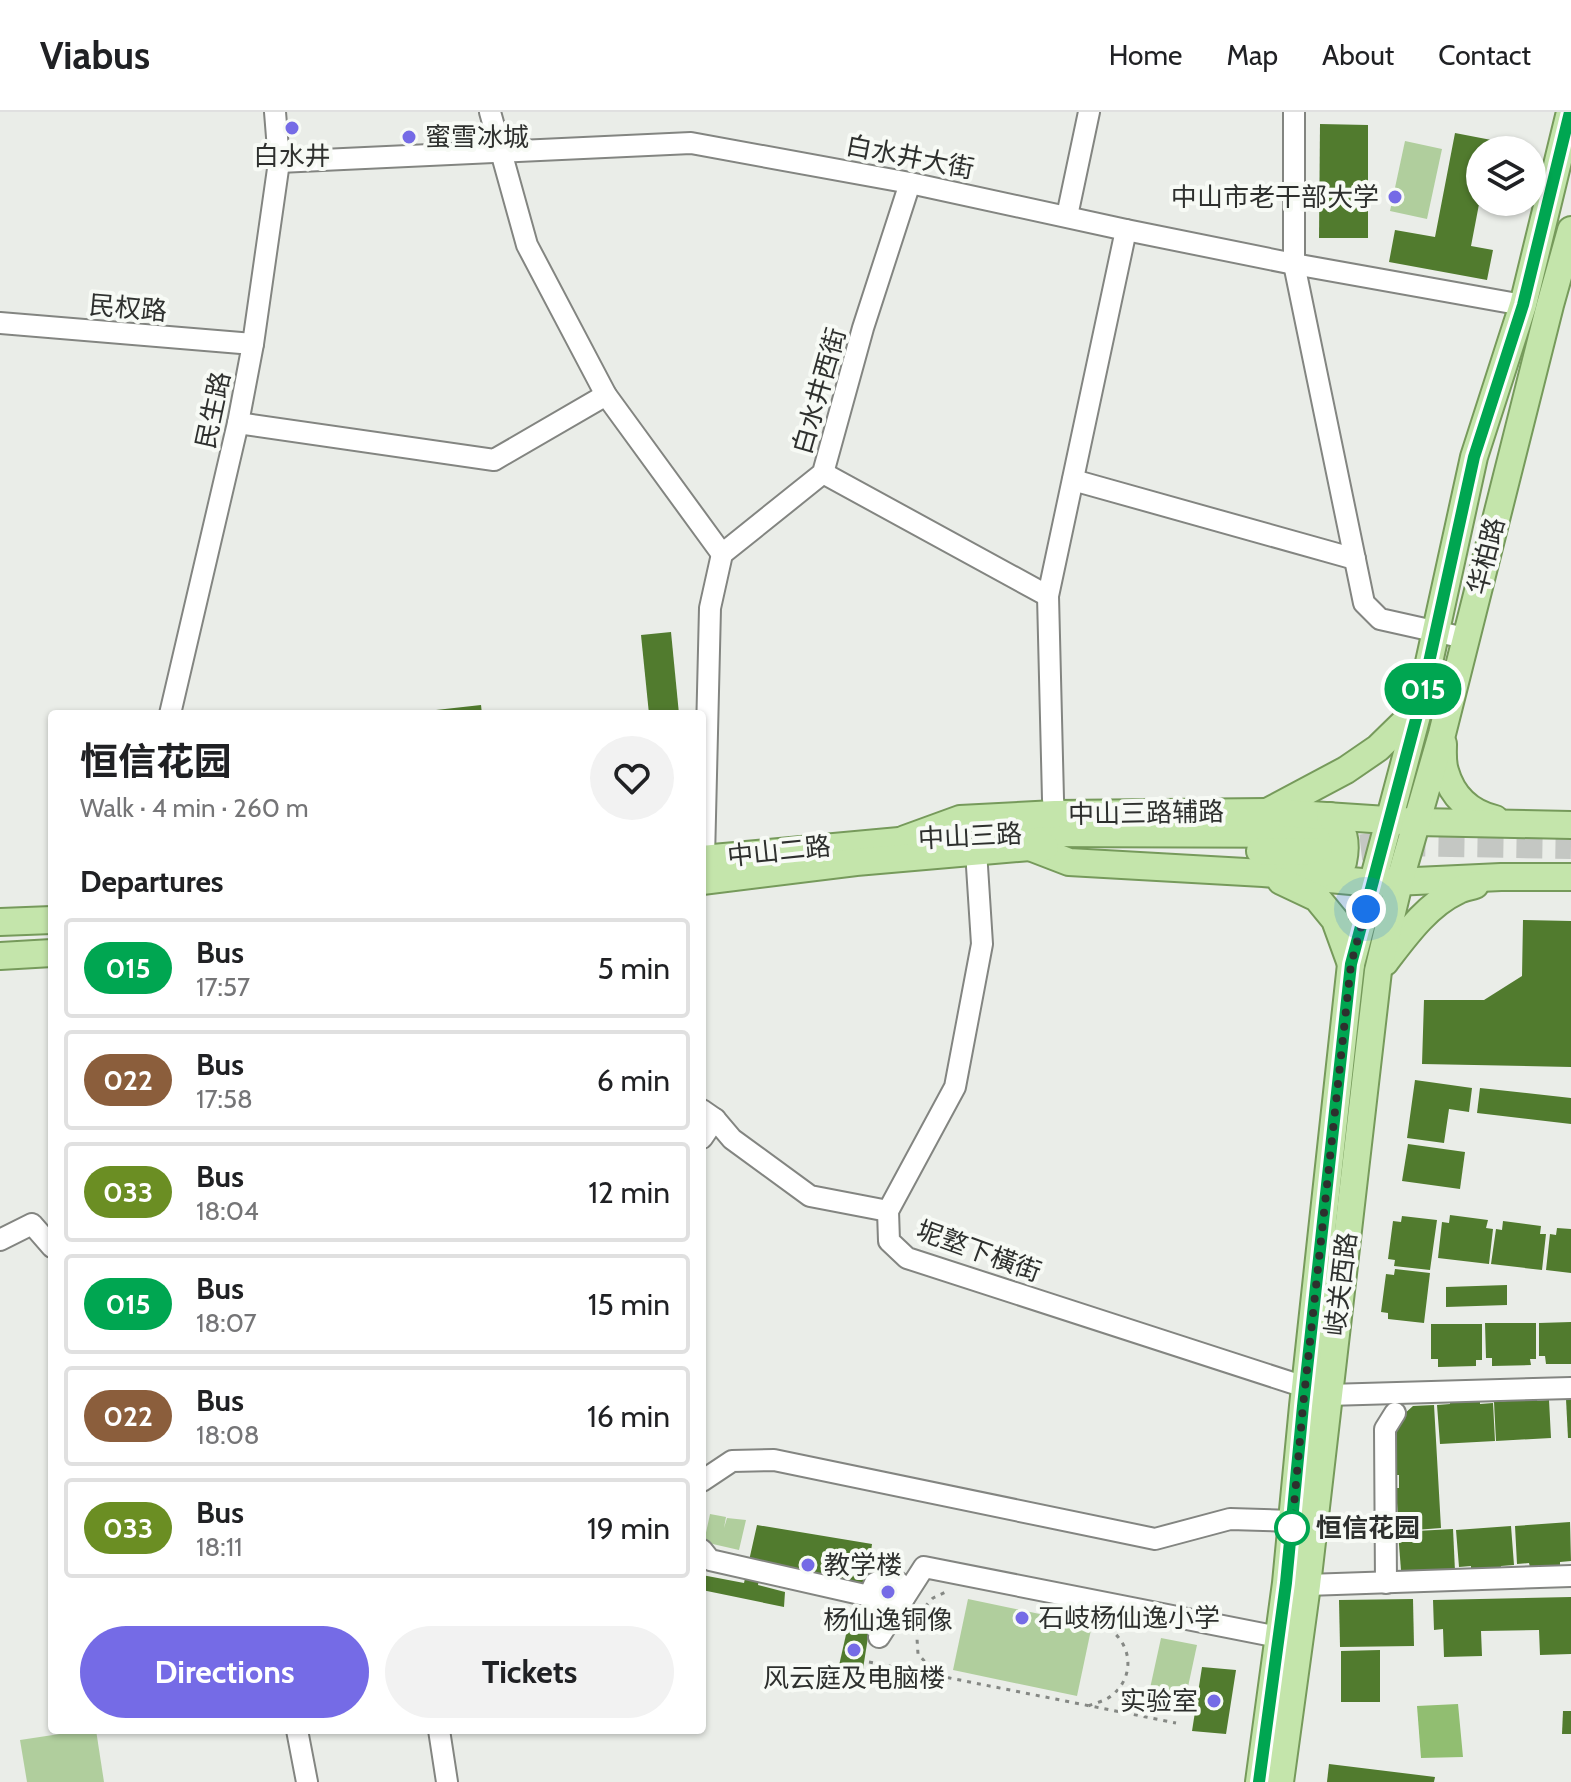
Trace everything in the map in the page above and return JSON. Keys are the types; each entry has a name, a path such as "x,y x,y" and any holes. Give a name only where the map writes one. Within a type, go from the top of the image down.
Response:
{"main road":[{"name":"华柏路","path":"1386,883 1390,819 1419,708 1474,457 1523,305 1570,112"},
{"name":"华柏路","path":"1386,883 1417,822 1442,734 1465,638 1561,305 1571,230"},
{"path":"1267,812 1346,770 1378,748 1419,708"},
{"path":"1442,734 1444,769 1452,788 1464,804 1480,815 1522,825 1571,825"},
{"name":"中山三路辅路","path":"905,839 960,819 1055,814 1267,812 1325,834 1390,819 1522,825"},
{"path":"1310,877 1331,871 1343,862 1345,836 1338,823 1325,834"},
{"name":"中山三路","path":"856,853 905,839 1029,832 1325,834"},
{"name":"中山三路","path":"856,853 976,851 1325,834"},
{"name":"中山三路辅路","path":"1030,847 1069,862 1386,883 1448,881"},
{"name":"中山二路","path":"706,866 856,853"},
{"path":"1263,873 1317,898 1335,920 1351,964"},
{"path":"1378,971 1407,933 1433,907 1456,891 1501,877"},
{"path":"1448,881 1571,877"},
{"name":"岐关西路","path":"1280,1782 1307,1585 1317,1391 1351,964 1386,883"},
{"name":"岐关西路","path":"1259,1782 1292,1521 1317,1391 1378,971 1386,883"},
{"path":"0,922 48,920"},
{"path":"0,956 48,953"}],"street":[{"name":"民生路","path":"171,710 238,423 253,344 279,162 275,112"},
{"path":"490,112 527,245 606,395 722,554 710,608 706,755"},
{"path":"1067,216 1089,112"},
{"path":"1294,112 1294,264 1364,603 1380,619 1465,638"},
{"name":"白水井大街","path":"279,162 691,143 910,183 1294,264 1523,305"},
{"name":"白水井西街","path":"722,554 823,473 863,328 910,183"},
{"path":"1055,814 1048,596 1126,230"},
{"name":"民权路","path":"0,323 253,344"},
{"path":"238,423 494,460 606,395"},
{"path":"823,473 1048,596"},
{"path":"1073,480 1355,559"},
{"path":"1450,822 1481,831 1571,832"},
{"name":"坭墪下橫街","path":"976,851 982,944 955,1087 888,1211 889,1241 907,1258 1317,1391 1571,1388"},
{"path":"1448,881 1509,870 1571,868"},
{"path":"709,1114 732,1139 810,1196 888,1211"},
{"path":"0,1240 32,1224 48,1242"},
{"path":"1386,1583 1385,1429 1395,1413"},
{"path":"706,1478 732,1461 774,1460 1155,1539 1230,1519 1292,1521"},
{"path":"706,1555 710,1560 869,1596 875,1583 884,1580 899,1583 901,1603"},
{"path":"879,1637 924,1567 1278,1637"},
{"path":"1307,1585 1571,1576"},
{"path":"298,1734 307,1782"},
{"path":"440,1734 447,1782"}],"path":[{"path":"938,1676 918,1654 916,1623 921,1611 933,1598 952,1590"},
{"path":"1058,1613 1102,1624 1121,1638 1128,1651 1127,1674 1118,1688 1109,1698 1088,1706"},
{"path":"869,1662 1176,1723"}],"shaded area":[{"path":"1405,141 1442,149 1427,219 1390,211"},
{"path":"710,1514 726,1517 724,1528 727,1518 746,1520 739,1550 706,1542"},
{"path":"968,1599 1092,1625 1077,1696 953,1670"},
{"path":"1161,1638 1197,1645 1183,1710 1147,1702"},
{"path":"1458,1704 1463,1757 1421,1758 1417,1706"},
{"path":"60,1734 97,1734 104,1782 27,1782 20,1740"}],"building":[{"path":"1320,124 1368,125 1368,238 1319,238"},
{"path":"1455,133 1471,136 1466,136 1466,216 1477,216 1471,246 1493,250 1487,280 1389,262 1395,230 1435,237"},
{"path":"671,632 679,710 649,710 641,635"},
{"path":"481,705 482,710 436,710"},
{"path":"1523,920 1571,921 1571,1067 1422,1064 1424,1000 1484,1000 1522,976"},
{"path":"1415,1080 1472,1088 1469,1112 1449,1109 1444,1143 1407,1138"},
{"path":"1480,1088 1571,1098 1571,1124 1477,1113"},
{"path":"1408,1144 1465,1152 1460,1189 1402,1181"},
{"path":"1450,1215 1488,1220 1486,1228 1493,1229 1489,1264 1438,1258 1442,1222 1449,1223"},
{"path":"1402,1216 1437,1220 1430,1270 1394,1266 1395,1260 1388,1259 1393,1221 1401,1222"},
{"path":"1503,1221 1541,1226 1540,1234 1546,1234 1542,1270 1491,1264 1496,1229 1502,1230"},
{"path":"1557,1228 1571,1229 1571,1273 1546,1270 1550,1234 1556,1235"},
{"path":"1395,1269 1430,1273 1424,1323 1388,1319 1388,1313 1381,1312 1386,1274 1394,1275"},
{"path":"1507,1285 1507,1305 1446,1307 1446,1287"},
{"path":"1571,1322 1571,1364 1546,1364 1545,1356 1539,1356 1539,1323"},
{"path":"1485,1323 1536,1323 1536,1359 1530,1359 1531,1365 1492,1366 1492,1358 1486,1358"},
{"path":"1431,1324 1482,1324 1482,1360 1476,1360 1476,1366 1438,1367 1438,1359 1431,1359"},
{"path":"1537,1397 1537,1401 1549,1400 1551,1438 1496,1441 1494,1402 1507,1401 1507,1398"},
{"path":"1480,1399 1480,1404 1493,1403 1495,1441 1440,1444 1437,1405"},
{"path":"1566,1399 1571,1399 1571,1438 1568,1438"},
{"path":"1434,1405 1441,1528 1402,1531 1401,1518 1398,1518 1396,1488 1399,1488 1399,1475 1396,1475 1393,1424 1413,1406"},
{"path":"1570,1522 1571,1561 1530,1567 1529,1563 1517,1564 1515,1526"},
{"name":"教学楼","path":"757,1525 872,1544 866,1589 761,1568 758,1585 785,1592 784,1607 706,1591 706,1576 744,1583"},
{"path":"1511,1526 1514,1565 1471,1571 1471,1566 1459,1567 1456,1530"},
{"path":"1453,1529 1455,1571 1413,1574 1401,1570 1398,1532"},
{"path":"1571,1597 1571,1654 1540,1655 1539,1630 1481,1631 1482,1656 1444,1657 1443,1629 1434,1630 1433,1600"},
{"path":"1413,1599 1414,1646 1340,1647 1339,1600"},
{"name":"风云庭及电脑楼","path":"852,1608 872,1612 862,1675 838,1670"},
{"path":"1380,1650 1380,1702 1341,1702 1341,1651"},
{"name":"实验室","path":"1202,1667 1236,1670 1226,1734 1192,1731"},
{"path":"1563,1711 1571,1711 1571,1734 1562,1734"},
{"path":"1329,1764 1435,1777 1434,1782 1327,1782"}],"tunnel":[{"path":"1322,852 1399,843 1571,846"}],"bus line":[{"name":"015","path":"1259,1782 1286,1583 1351,964 1419,708 1474,457 1523,305 1570,112"}],"place":[{"name":"白水井","path":"292,128"},
{"name":"蜜雪冰城","path":"409,137"},
{"name":"中山市老干部大学","path":"1395,197"},
{"name":"恒信花园","path":"1292,1528"},
{"name":"教学楼","path":"808,1565"},
{"name":"杨仙逸铜像","path":"888,1592"},
{"name":"石岐杨仙逸小学","path":"1022,1618"},
{"name":"风云庭及电脑楼","path":"854,1650"},
{"name":"实验室","path":"1214,1701"}],"route":[{"path":"1292,1528 1351,964 1366,909"}]}
